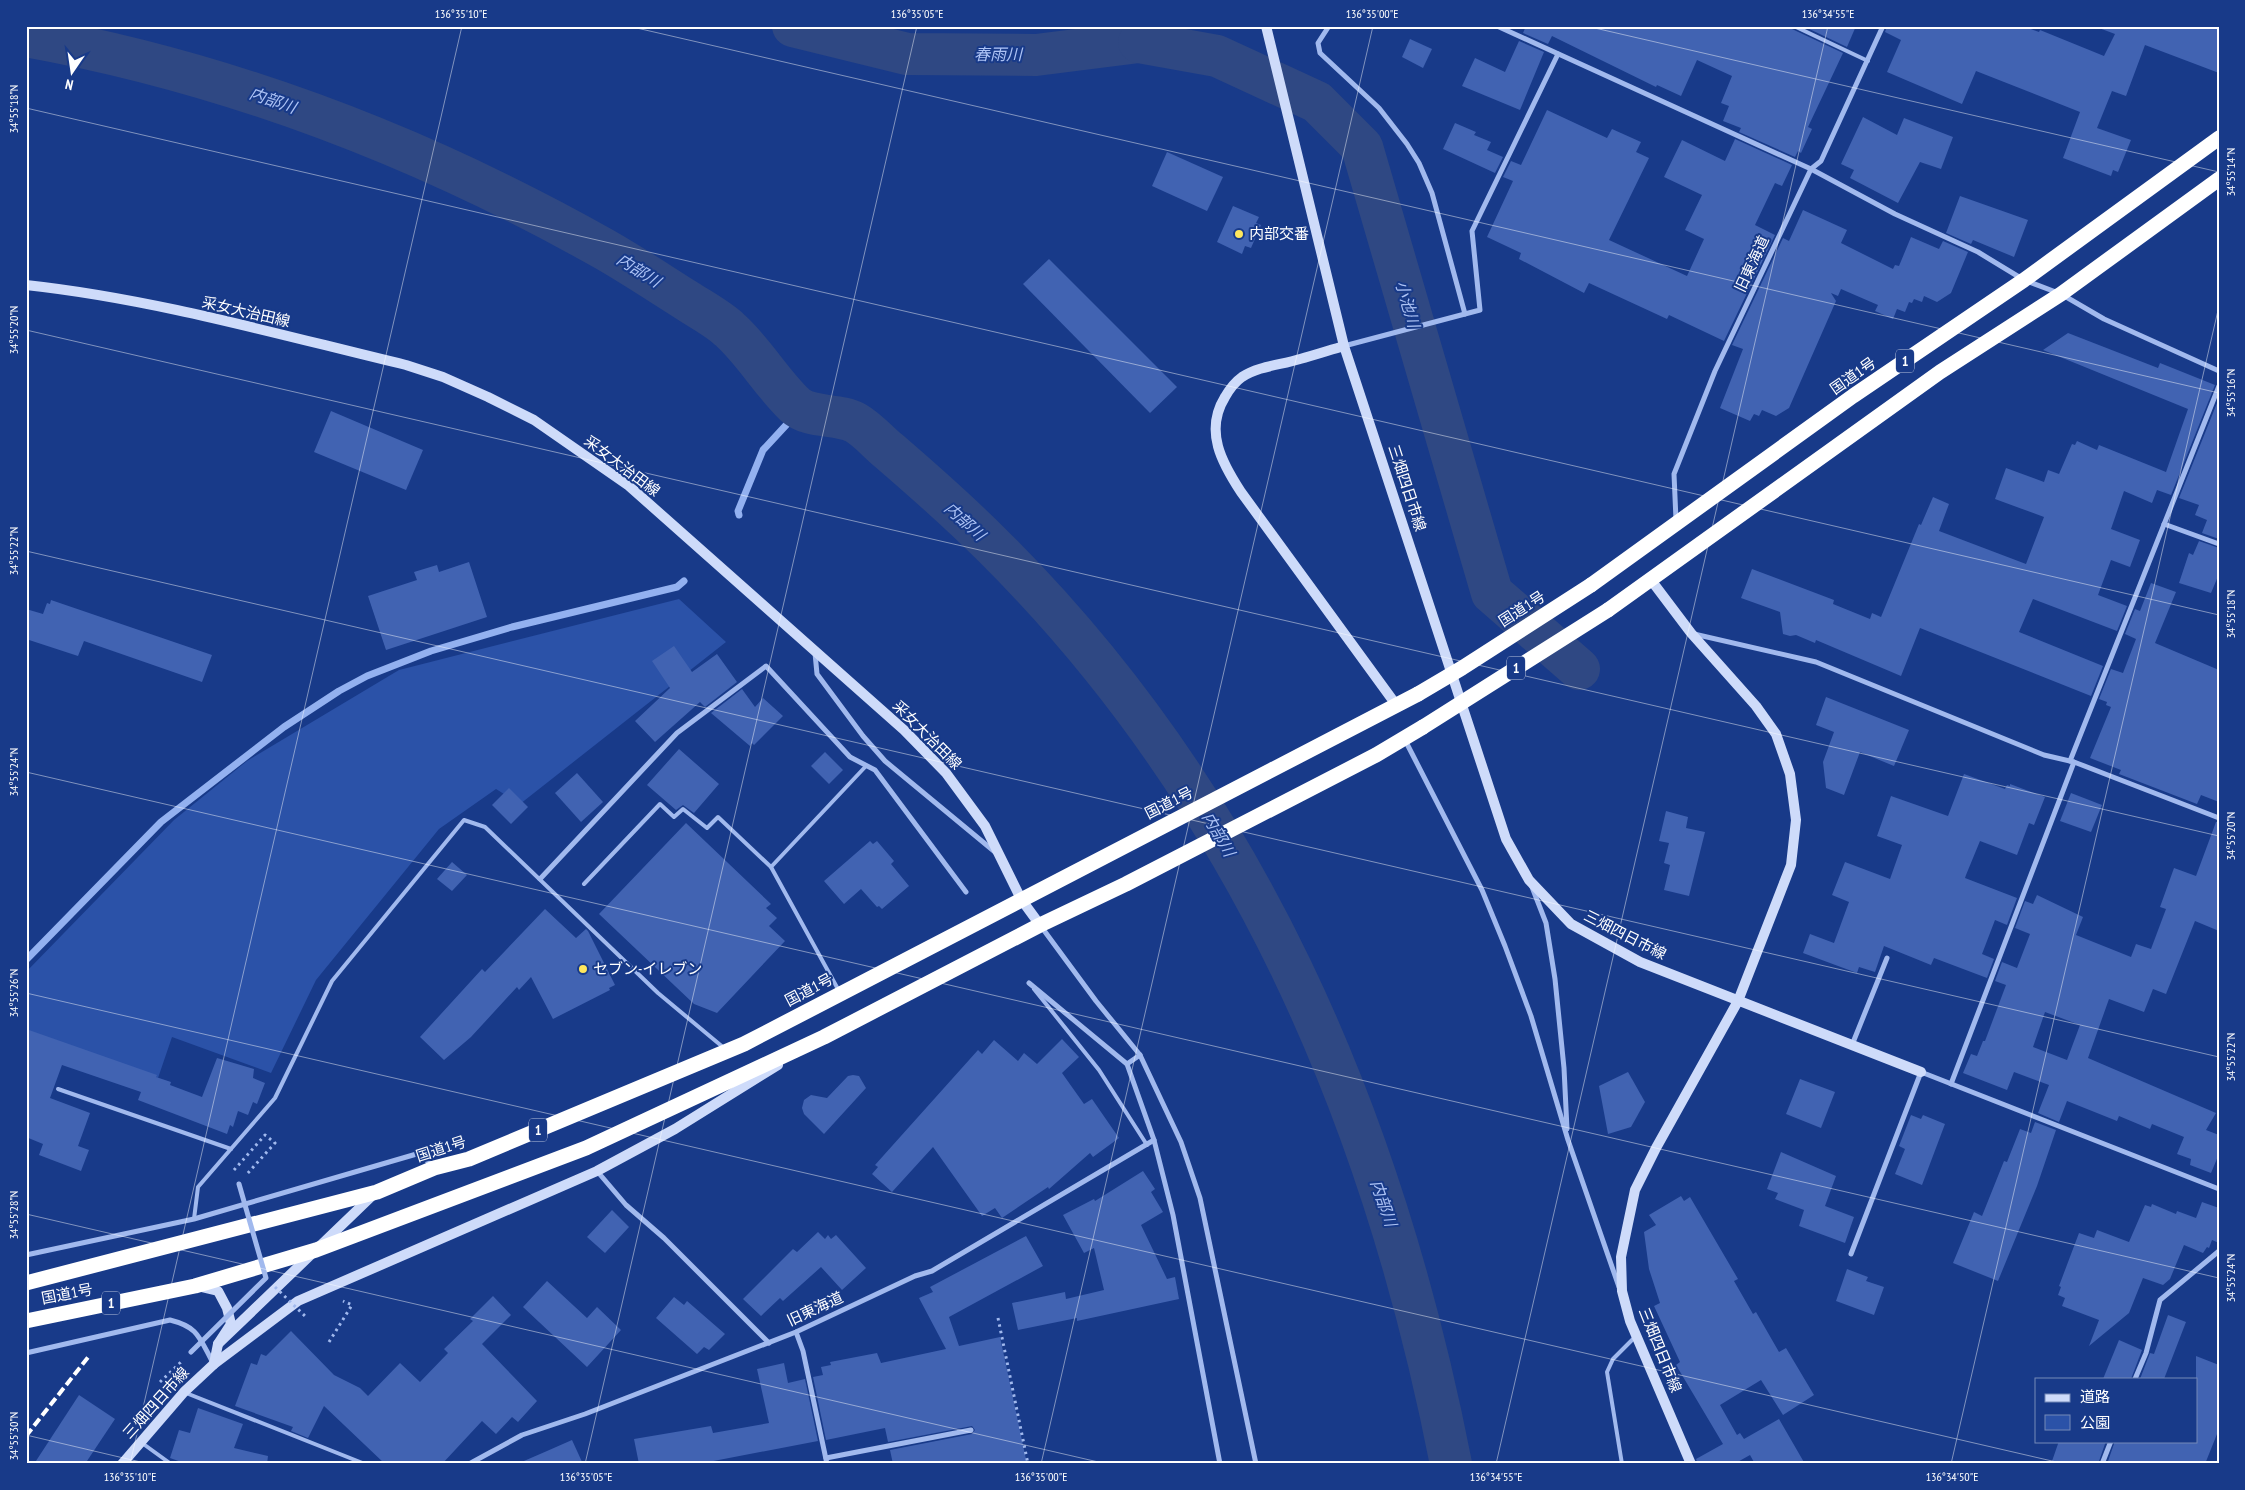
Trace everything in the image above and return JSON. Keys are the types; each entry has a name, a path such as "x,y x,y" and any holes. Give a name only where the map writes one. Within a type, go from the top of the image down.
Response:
{"highway":[{"name":"国道1号","path":"26,1283 377,1192 434,1168 469,1159 728,1051 1359,726 1462,668 1591,585 1676,522 1854,396 2024,280 2219,138"},
{"name":"国道1号","path":"26,1321 195,1286 316,1250 586,1148 824,1037 1376,755 1608,610 1940,372 2061,294 2219,180"}],"main road":[{"name":"三畑四日市線","path":"1266,26 1300,158 1344,346 1506,839 1529,880 1571,924 1640,962 1738,1001"},
{"name":"采女大治田線","path":"26,285 64,289 158,306 406,365 443,377 534,420 629,486 904,730 946,773 985,826 1020,900 1040,925"},
{"path":"1344,346 1264,368 1242,377 1230,390 1219,407 1215,424 1216,440 1223,465 1241,492 1397,706"},
{"name":"三畑四日市線","path":"1650,580 1691,634 1756,706 1776,734 1790,774 1794,798 1795,842 1790,865 1738,1001 1656,1148 1635,1190 1621,1257 1622,1291 1630,1321 1691,1464"},
{"path":"1738,1001 1921,1072"},
{"name":"三畑四日市線","path":"122,1464 184,1392 214,1364 298,1301 597,1171 675,1129 824,1037"},
{"path":"218,1344 377,1192"},
{"path":"195,1286 218,1291 227,1308 231,1324 218,1344 214,1364"}],"street":[{"path":"1329,26 1318,42 1320,53 1328,63 1360,88 1384,114 1419,163 1435,202 1463,314"},
{"path":"1497,26 1810,169 1895,214 1978,252 2024,280 2061,294 2104,319 2219,371"},
{"name":"旧東海道","path":"1676,522 1674,474 1715,371 1810,169 1821,161 1883,26"},
{"path":"1344,346 1480,310 1472,231 1558,54"},
{"path":"1951,1084 2072,762 2219,386"},
{"path":"2164,524 2219,544"},
{"path":"1691,634 1816,662 2044,755 2072,762 2219,818"},
{"path":"815,650 817,674 863,736 885,761 999,856"},
{"path":"540,879 677,733 766,666 850,757 875,770 966,892"},
{"path":"1404,739 1482,890 1505,946 1531,1016 1568,1140 1630,1321"},
{"path":"875,770 885,761"},
{"path":"1529,880 1546,923 1555,979 1564,1068 1568,1140"},
{"path":"1040,925 1096,1001 1140,1055 1182,1142 1200,1198 1256,1464"},
{"path":"1852,1045 1887,958"},
{"path":"1029,983 1127,1064 1154,1140 1174,1215 1220,1464"},
{"path":"1127,1064 1140,1055"},
{"path":"1851,1254 1921,1072 2219,1189"},
{"name":"旧東海道","path":"470,1464 522,1435 585,1414 796,1332 915,1276 932,1272 1154,1140"},
{"path":"26,1255 194,1218 420,1153 434,1168"},
{"path":"597,1171 626,1205 664,1238 768,1343"},
{"path":"191,1352 266,1278 239,1184"},
{"path":"2135,1378 2146,1353 2160,1300 2219,1252"},
{"path":"26,1353 170,1320 187,1324 193,1330 214,1364"},
{"path":"796,1332 803,1351 826,1461 972,1430"},
{"path":"2102,1464 2111,1442"}],"lane":[{"path":"1794,26 1868,61"},
{"path":"771,867 866,766"},
{"path":"584,884 660,804 674,818 683,809 707,828 718,817 771,867 840,993"},
{"path":"194,1218 198,1187 275,1098 332,981 464,820 485,827 658,993 728,1051"},
{"path":"1029,983 1100,1070 1147,1145"},
{"path":"58,1089 231,1149"},
{"path":"1622,1464 1607,1372 1613,1359 1636,1335"},
{"path":"184,1392 366,1464"},
{"path":"140,1442 171,1464"}],"path":[{"path":"230,1174 265,1135 275,1143 239,1184"},
{"path":"266,1278 305,1316 313,1312"},
{"path":"329,1342 352,1305 345,1300 337,1303"},
{"path":"998,1318 1028,1464"},
{"path":"160,1382 191,1352"}],"green space":[{"path":"679,599 726,642 520,804 496,789 439,829 316,980 271,1073 172,1037 158,1078 26,1031 26,972 174,820 247,761 399,670"}],"building":[{"path":"1526,26 1790,26 1792,29 1843,53 1808,127 1812,129 1801,153 1798,151 1795,157 1739,132 1741,128 1723,121 1729,106 1721,103 1732,76 1697,60 1681,96 1657,85 1656,87 1552,36 1548,44 1523,33"},
{"path":"1803,26 1856,26 1847,47"},
{"path":"1887,26 2023,26 2039,32 2040,30 2104,56 2115,34 2099,28 2099,26 2219,26 2219,73 2145,45 2126,96 2112,91 2097,128 2131,140 2118,172 2113,170 2111,176 2063,158 2080,112 1976,71 1962,104 1887,72 1901,40 1885,32"},
{"path":"1410,39 1432,49 1423,68 1402,57"},
{"path":"1519,41 1544,52 1520,110 1462,86 1475,58 1505,72"},
{"path":"1547,110 1607,138 1612,129 1641,142 1636,152 1649,158 1609,240 1687,276 1704,239 1685,230 1702,195 1664,177 1682,140 1725,161 1735,139 1792,165 1782,186 1775,183 1755,225 1775,235 1724,341 1669,315 1667,319 1589,283 1584,293 1519,259 1521,253 1487,237 1513,181 1503,177 1511,161 1521,165"},
{"path":"1863,117 1897,135 1904,118 1953,137 1941,169 1920,162 1898,203 1850,178 1854,170 1841,164"},
{"path":"1455,123 1476,132 1474,135 1491,142 1487,150 1503,157 1495,173 1443,149"},
{"path":"1167,152 1223,177 1207,211 1152,186"},
{"path":"1960,196 2028,220 2014,257 1973,240 1971,244 1946,233"},
{"name":"内部交番","path":"1233,206 1259,217 1256,223 1261,225 1251,248 1245,246 1242,254 1217,242"},
{"path":"1803,210 1847,230 1841,243 1893,269 1895,265 1899,266 1911,237 1939,249 1943,241 1968,252 1951,293 1937,302 1924,296 1922,302 1914,299 1912,303 1909,302 1905,312 1897,309 1893,319 1875,311 1878,305 1841,289 1838,296 1831,293 1836,301 1789,408 1776,416 1762,410 1759,416 1754,414 1750,421 1720,408 1743,349 1732,345 1783,238 1789,241"},
{"path":"1049,259 1177,387 1150,413 1023,284"},
{"path":"2068,333 2158,368 2160,363 2215,385 2171,495 2157,490 2152,503 2124,491 2111,529 2140,540 2130,567 2111,560 2098,595 2127,606 2117,631 2033,599 2019,632 2103,666 2091,696 1920,628 1901,676 1816,640 1815,643 1796,635 1783,634 1780,612 1741,598 1752,569 1834,600 1833,604 1870,619 1872,613 1881,617 1919,524 1921,525 1933,497 1949,504 1939,531 2026,564 2044,517 1995,499 2006,468 2044,482 2048,470 2059,474 2072,444 2075,445 2077,441 2097,450 2099,445 2166,472 2188,409 2043,350"},
{"path":"2219,398 2219,539 2202,533 2207,520 2195,515 2199,505 2179,498"},
{"path":"331,411 423,450 406,490 314,452"},
{"path":"2199,541 2219,548 2219,574 2211,593 2179,583 2189,553 2193,555"},
{"path":"469,562 487,617 386,650 368,596 417,580 414,572 437,565 439,572"},
{"path":"2151,583 2176,592 2155,643 2219,670 2219,802 2201,795 2197,804 2119,774 2121,770 2090,758 2111,707 2106,705 2107,702 2099,699 2111,669 2123,673 2136,639 2125,634 2135,609 2140,611"},
{"path":"51,600 212,655 202,682 84,641 78,656 26,639 26,609 43,614 47,603 50,604"},
{"path":"674,646 692,672 717,654 737,682 705,707 700,702 655,742 635,721 670,688 652,661"},
{"path":"742,689 755,707 763,698 783,716 754,745 752,743 750,746 711,713"},
{"path":"1826,697 1909,730 1894,766 1860,752 1844,795 1826,788 1823,762 1834,732 1816,725"},
{"path":"679,749 719,784 694,813 683,805 676,810 647,785"},
{"path":"825,752 843,770 829,784 811,766"},
{"path":"577,773 603,802 581,822 555,793"},
{"path":"1964,774 2005,789 2010,784 2045,797 2034,825 2029,823 2017,855 1980,841 1965,878 2017,898 2007,925 1995,920 1982,954 1994,959 1987,978 1934,958 1931,965 1884,946 1875,972 1859,967 1857,973 1803,953 1810,934 1834,943 1849,902 1832,895 1845,862 1890,879 1902,845 1877,836 1891,796 1948,816"},
{"path":"509,788 528,807 511,824 492,805"},
{"path":"2071,793 2102,805 2091,832 2060,821"},
{"path":"1666,811 1688,817 1686,828 1705,832 1689,896 1664,890 1670,865 1664,863 1669,843 1659,841"},
{"path":"2216,822 2219,822 2219,931 2195,921 2166,994 2153,989 2144,1012 2109,999 2088,1058 2216,1113 2206,1130 2219,1135 2219,1154 2211,1173 2190,1165 2191,1159 2177,1154 2184,1137 2152,1124 2150,1129 2119,1116 2117,1121 2067,1101 2059,1122 2038,1113 2049,1085 2014,1072 2007,1090 1963,1073 1971,1054 1977,1056 1983,1041 1985,1041 2006,985 1995,981 2002,962 2017,968 2030,934 2015,928 2025,901 2033,904 2037,895 2083,917 2076,935 2131,957 2136,944 2151,949 2166,909 2160,907 2174,868 2196,876","holes":["2045,1012 2080,1025 2067,1060 2033,1047"]},
{"path":"686,823 771,904 766,908 777,918 769,926 785,941 717,1013 694,1004 599,914"},
{"path":"870,841 873,844 877,841 894,861 891,864 909,886 882,909 879,906 877,907 861,889 844,904 824,881"},
{"path":"452,862 467,875 452,891 437,879"},
{"path":"545,909 576,938 586,929 588,931 615,985 609,988 610,990 553,1019 531,977 519,990 517,987 471,1037 444,1060 420,1037 482,969 485,972"},
{"path":"26,1029 157,1075 156,1077 171,1082 170,1085 202,1097 217,1058 254,1069 253,1078 265,1083 257,1104 253,1102 248,1115 238,1111 233,1127 230,1125 227,1134 138,1100 141,1092 62,1065 50,1098 90,1113 78,1146 89,1150 81,1171 39,1155 43,1144 26,1137"},
{"path":"1062,1039 1079,1057 1062,1073 1084,1104 1092,1099 1119,1138 1093,1157 1090,1153 1049,1189 1048,1187 1002,1218 995,1208 982,1216 933,1147 892,1192 872,1174 878,1167 875,1165 978,1050 982,1054 994,1040 1018,1061 1024,1053 1037,1064"},
{"path":"1628,1072 1645,1102 1631,1127 1608,1134 1599,1086"},
{"path":"848,1076 859,1076 866,1088 824,1134 804,1114 802,1108 804,1100 811,1095 827,1098"},
{"path":"1800,1079 1835,1092 1821,1128 1786,1114"},
{"path":"1911,1115 1921,1119 1923,1115 1945,1124 1922,1185 1895,1174 1905,1149 1899,1146"},
{"path":"2035,1122 2056,1130 2037,1186 1998,1281 1953,1263 1974,1212 1982,1216 2004,1161 2007,1162 2020,1129 2031,1133"},
{"path":"1781,1152 1836,1176 1825,1206 1854,1217 1845,1243 1799,1226 1804,1210 1775,1199 1778,1193 1767,1189"},
{"path":"1143,1171 1155,1189 1151,1192 1163,1212 1141,1225 1167,1279 1175,1277 1179,1299 1077,1321 1077,1318 1018,1330 1012,1303 1065,1292 1066,1299 1104,1290 1094,1248 1084,1253 1063,1215 1094,1199 1095,1201"},
{"path":"1681,1196 1684,1201 1690,1197 1738,1279 1734,1281 1753,1314 1756,1312 1779,1352 1786,1348 1814,1395 1783,1415 1761,1380 1720,1405 1737,1435 1740,1433 1744,1439 1779,1419 1805,1464 1755,1464 1750,1455 1734,1464 1698,1464 1696,1459 1723,1444 1676,1365 1680,1362 1654,1306 1660,1303 1649,1269 1644,1232 1656,1225 1649,1215"},
{"path":"2202,1202 2219,1208 2219,1243 2212,1240 2209,1248 2207,1247 2203,1253 2184,1245 2170,1279 2163,1285 2143,1278 2129,1313 2089,1346 2099,1320 2062,1306 2065,1298 2058,1295 2061,1287 2059,1286 2079,1233 2094,1238 2097,1230 2129,1242 2145,1205 2151,1207 2152,1204 2176,1214 2177,1211 2196,1218"},
{"path":"612,1210 629,1227 605,1253 587,1237"},
{"path":"818,1232 825,1239 828,1235 831,1239 836,1235 866,1268 842,1290 821,1267 783,1301 780,1298 761,1316 743,1299 793,1249 797,1252"},
{"path":"1026,1236 1043,1266 949,1317 959,1346 1000,1337 1027,1464 893,1464 890,1450 972,1434 975,1430 972,1426 888,1442 885,1428 826,1440 813,1377 823,1375 821,1367 831,1365 830,1362 877,1353 881,1363 946,1349 919,1298 933,1292 930,1287"},
{"path":"1847,1269 1868,1277 1866,1281 1884,1287 1874,1315 1836,1301"},
{"path":"547,1281 587,1318 597,1307 621,1330 587,1367 523,1307"},
{"path":"493,1296 511,1315 482,1344 537,1401 518,1422 512,1417 496,1434 482,1421 442,1464 385,1464 324,1406 308,1438 291,1431 293,1427 235,1406 251,1363 257,1365 261,1354 266,1356 291,1331 334,1375 360,1388 368,1396 400,1363 420,1382 448,1353 444,1349 473,1321 470,1319"},
{"path":"674,1297 684,1305 687,1301 725,1334 709,1350 704,1347 697,1354 656,1318"},
{"path":"2168,1315 2186,1322 2164,1378 2140,1378 2150,1353 2154,1354"},
{"path":"2119,1340 2142,1350 2131,1378 2103,1378"},
{"path":"2196,1356 2219,1365 2219,1429 2205,1464 2107,1464 2115,1442 2198,1442 2198,1378 2196,1378"},
{"path":"784,1363 788,1383 805,1379 818,1441 698,1464 639,1464 634,1439 711,1426 713,1433 769,1423 757,1369"},
{"path":"79,1395 115,1419 85,1464 34,1464"},
{"path":"198,1408 243,1424 234,1448 268,1456 267,1464 187,1464 170,1458 179,1430 190,1433"},
{"path":"572,1440 583,1464 517,1464 547,1451"},
{"path":"2059,1442 2106,1442 2098,1464 2051,1464"}],"waterway":[{"name":"春雨川","path":"793,26 907,54 1036,55 1139,42 1165,35"},
{"name":"内部川","path":"26,36 102,52 177,71 251,93 324,118 466,178 536,212 614,255 721,322 740,340 795,405 808,412 841,418 856,423 942,498 993,546 1083,644 1162,747 1232,856 1292,969 1343,1087 1386,1210 1422,1335 1451,1464"},
{"name":"小池川","path":"1139,42 1217,56 1317,102 1362,147 1492,593 1579,669"},
{"path":"739,515 738,511 763,450 800,410"},
{"path":"26,960 161,822 284,727 339,691 367,676 431,651 512,627 677,587 684,581"}],"railway":[{"path":"26,1436 89,1356"}],"place":[{"name":"内部交番","path":"1239,234"},
{"name":"セブン-イレブン","path":"583,969"}]}
